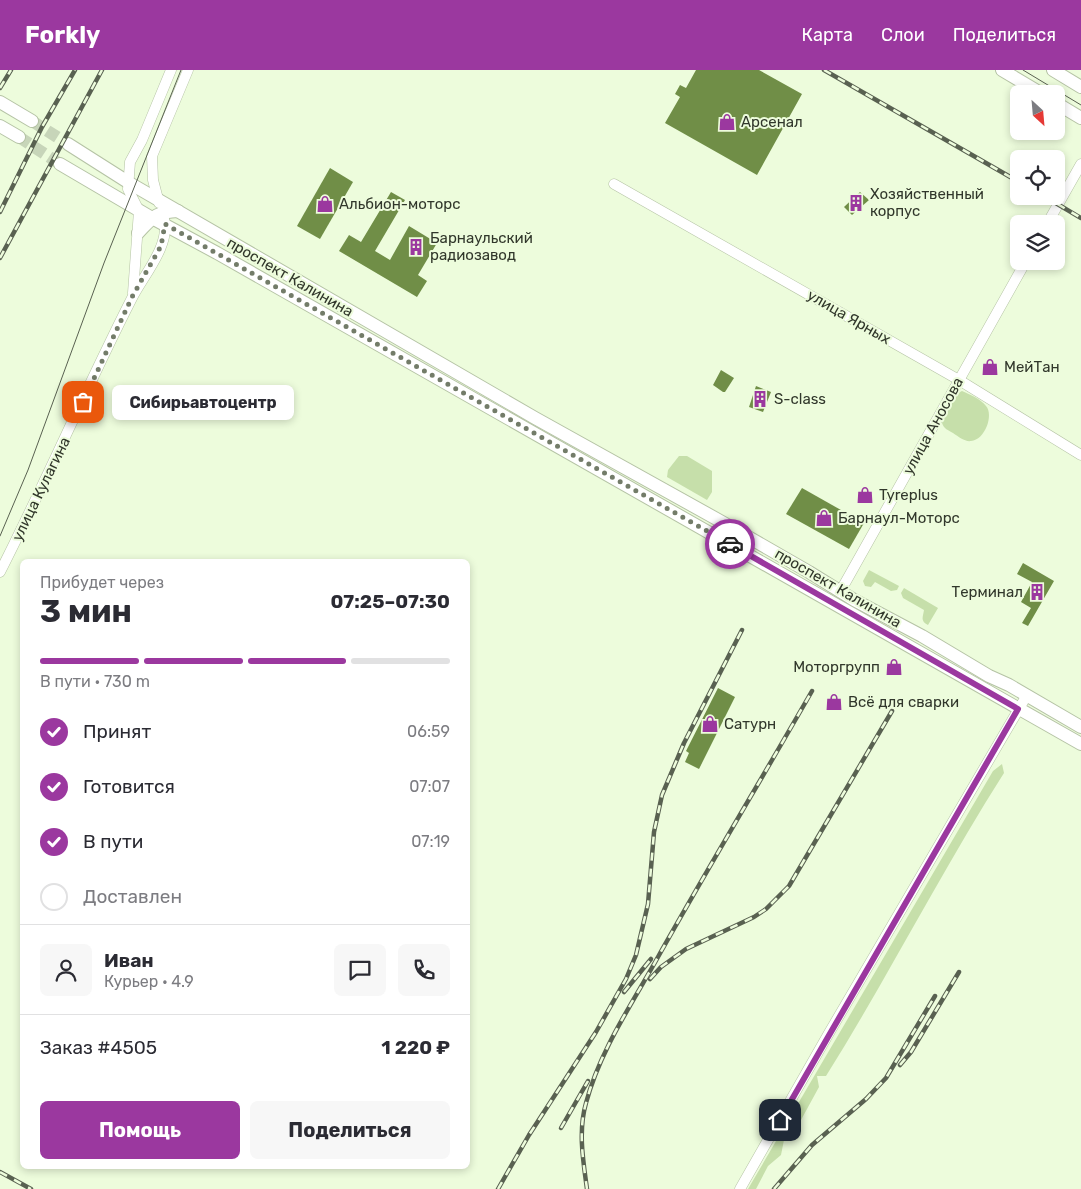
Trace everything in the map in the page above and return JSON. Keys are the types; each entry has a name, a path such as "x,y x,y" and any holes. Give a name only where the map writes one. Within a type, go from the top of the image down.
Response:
{"main road":[{"path":"1002,70 1027,85"},
{"path":"1054,70 1081,87"},
{"path":"0,102 32,121"},
{"path":"1065,108 1081,118"},
{"path":"0,126 19,137"},
{"path":"68,144 131,184 157,210 138,233"},
{"name":"проспект Калинина","path":"60,164 140,211 178,211 535,418 744,536 766,546 836,597 1018,709 1079,735"},
{"name":"проспект Калинина","path":"157,210 165,224 836,597 1027,695 1079,735"}],"street":[{"path":"140,211 128,189 131,184 130,162 142,140 171,70"},
{"path":"157,210 152,180 152,156 188,70"},
{"path":"1052,215 1081,164"},
{"name":"улица Ярных","path":"614,184 959,380 1081,455"},
{"name":"улица Кулагина","path":"132,297 140,211"},
{"name":"улица Кулагина","path":"0,572 132,297 161,246 165,224"},
{"name":"улица Аносова","path":"836,597 1021,270"},
{"path":"740,1189 1027,695"}],"green space":[{"path":"962,391 981,401 988,410 987,426 976,440 966,441 960,438 946,429 942,423 956,394"},
{"path":"679,456 687,456 712,471 712,492 707,500 667,477 668,470"},
{"path":"869,570 899,586 897,590 891,591 875,582 871,587 865,586 863,581"},
{"path":"904,588 938,608 928,625 923,620 924,610 903,598 901,593"},
{"path":"1002,764 1004,773 958,848 849,1039 826,1076 817,1076 819,1087 801,1120 791,1126 792,1135 784,1140 781,1155 768,1166 756,1189 748,1189 993,771"}],"building":[{"name":"Арсенал","path":"696,70 759,70 802,94 757,175 665,123 680,97 675,94 680,85 686,88"},
{"name":"Альбион-моторс","path":"330,168 353,182 320,239 297,226"},
{"name":"Барнаульский радиозавод","path":"391,192 405,200 375,251 390,260 409,226 437,243 418,275 427,281 417,297 339,251 349,235 361,242"},
{"name":"Хозяйственный корпус","path":"860,192 869,200 852,215 844,207"},
{"path":"721,370 734,378 725,392 713,385"},
{"name":"S-class","path":"756,386 771,392 763,412 749,407"},
{"name":"Барнаул-Моторс","path":"802,488 864,523 849,549 786,514"},
{"name":"Терминал","path":"1023,563 1054,581 1028,626 1022,623 1031,608 1021,602 1032,582 1017,574"},
{"name":"Сатурн","path":"718,688 735,697 699,769 685,762 689,753 686,751"}],"tunnel":[{"path":"32,121 68,144"},
{"path":"19,137 60,164"}],"tram line":[{"path":"0,536 28,470 104,263 181,70"},
{"path":"1023,70 1081,105"}],"railway":[{"path":"0,88 11,70"},
{"path":"0,212 42,127 75,70"},
{"path":"0,258 102,70"},
{"path":"824,70 1010,177"},
{"path":"1059,205 1081,218"},
{"path":"498,1189 529,1135 596,1032 626,979 636,955 648,904 654,832 662,795 684,743 742,630"},
{"path":"587,1189 582,1146 582,1124 592,1083 608,1046 812,691"},
{"path":"650,979 661,967 686,949 754,917 766,909 789,886 892,711"},
{"path":"624,992 651,959"},
{"path":"900,1065 911,1052 959,972"},
{"path":"774,1189 812,1145 866,1099 886,1078 935,996"},
{"path":"561,1128 588,1081"},
{"path":"0,1172 31,1189"}],"way so far":[{"path":"83,402 132,297 161,246 165,224 730,544"}],"place":[{"name":"Арсенал","path":"727,122"},
{"name":"Хозяйственный корпус","path":"856,203"},
{"name":"Альбион-моторс","path":"325,204"},
{"name":"Барнаульский радиозавод","path":"416,247"},
{"name":"МейТан","path":"990,367"},
{"name":"S-class","path":"760,399"},
{"name":"Сибирьавтоцентр","path":"83,402"},
{"name":"Tyreplus","path":"865,495"},
{"name":"Барнаул-Моторс","path":"824,518"},
{"name":"Терминал","path":"1037,592"},
{"name":"Моторгрупп","path":"894,667"},
{"name":"Всё для сварки","path":"834,702"},
{"name":"Сатурн","path":"710,724"}],"route":[{"path":"730,544 1018,709 780,1120"}]}
